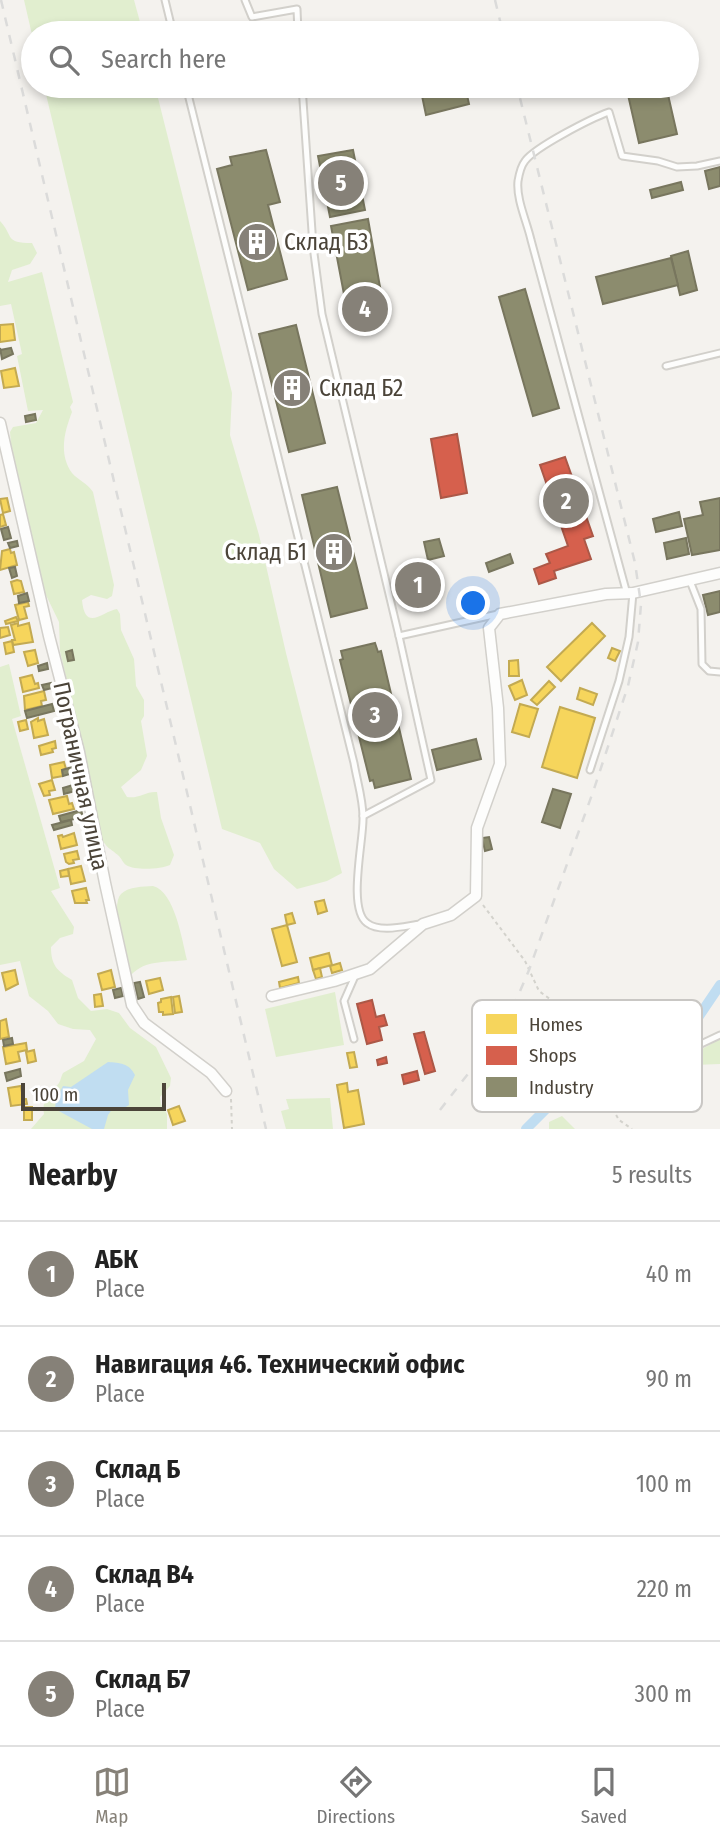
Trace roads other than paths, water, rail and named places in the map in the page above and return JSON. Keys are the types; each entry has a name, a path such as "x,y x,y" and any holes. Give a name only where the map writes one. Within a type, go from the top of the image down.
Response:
{"street":[{"name":"Пограничная улица","path":"0,422 49,636 79,752 107,897 132,1005 144,1023 211,1073 226,1091"},
{"path":"272,996 370,969 423,924 451,915 476,895 477,828 500,765 498,708 489,628 500,614 606,594 630,594 720,573"}],"lane":[{"path":"164,0 170,21"},
{"path":"245,0 252,18 297,9 298,21"},
{"path":"189,98 354,763 363,816 356,893 362,918 368,925 389,928 423,924"},
{"path":"303,98 313,246 323,313 431,780 363,816"},
{"path":"590,770 619,681 629,638 630,594 519,191 519,174 526,159 532,154 590,118 609,112 622,156 658,161 677,167 720,161"},
{"path":"666,366 720,354"},
{"path":"690,581 701,609 702,664 709,671 720,672"},
{"path":"399,636 500,614"},
{"path":"354,1039 344,1001 356,974"},
{"path":"702,1043 720,1035"}],"water":[{"path":"108,1062 127,1066 135,1075 128,1090 129,1105 121,1110 113,1108 104,1129 92,1129 55,1109 56,1099 63,1086 71,1087"}],"waterway":[{"path":"702,1012 720,985"},
{"path":"526,1129 543,1112"}],"railway":[{"path":"1,0 21,85"},
{"path":"495,0 500,21"},
{"path":"24,98 266,1129"},
{"path":"516,1000 594,789 628,686 638,642 641,604 635,563 520,98"},
{"path":"440,1110 472,1069"}],"place":[{"name":"Склад Б7","path":"341,183"},
{"name":"Склад Б3","path":"257,242"},
{"name":"Склад В4","path":"365,309"},
{"name":"Склад Б2","path":"292,388"},
{"name":"Навигация 46. Технический офис","path":"566,501"},
{"name":"Склад Б1","path":"334,552"},
{"name":"АБК","path":"418,585"},
{"name":"Склад Б","path":"375,715"}]}
